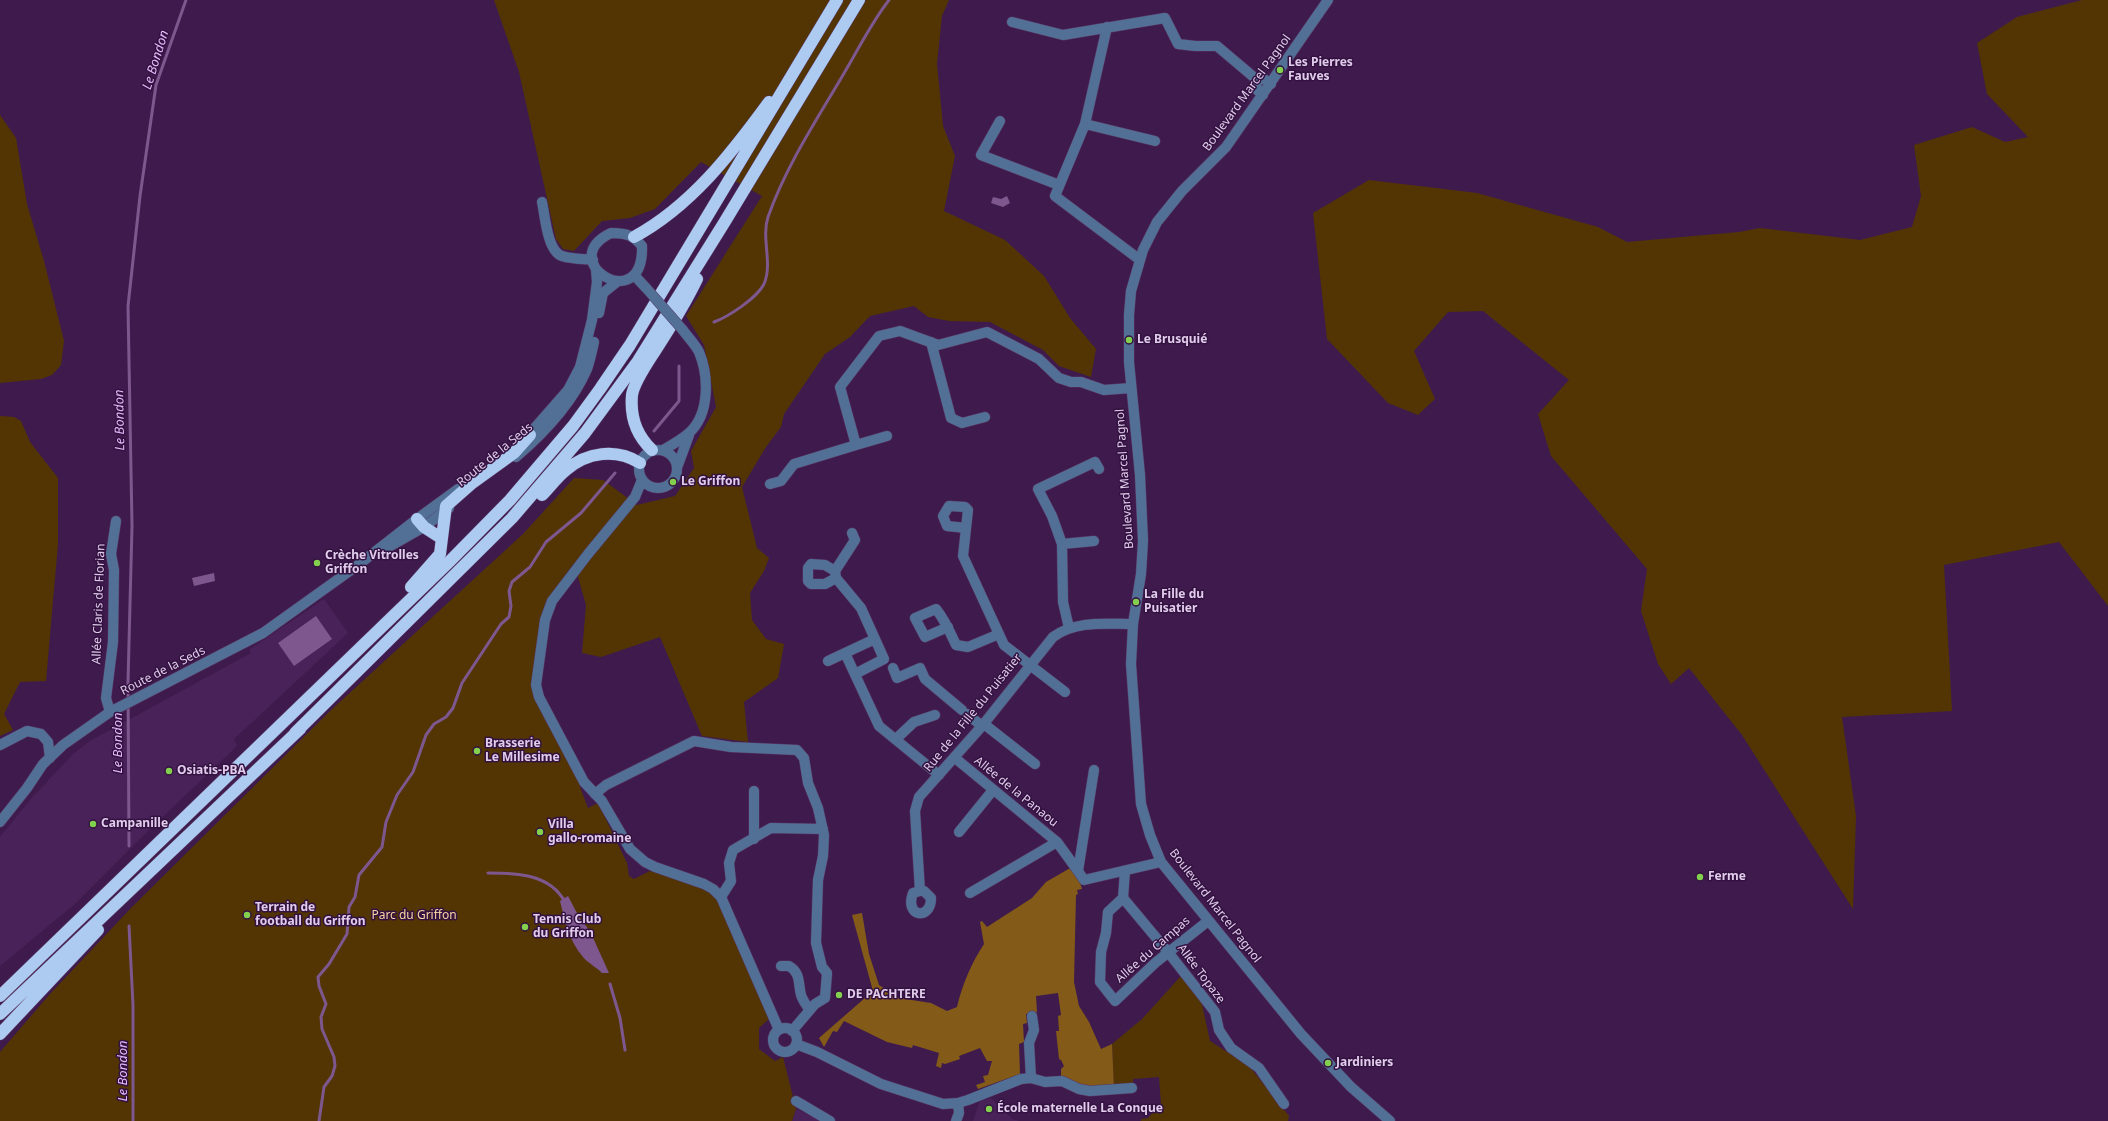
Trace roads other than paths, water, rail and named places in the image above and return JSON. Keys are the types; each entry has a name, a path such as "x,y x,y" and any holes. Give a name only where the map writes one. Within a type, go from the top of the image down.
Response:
{"highway":[{"path":"0,996 510,500 573,426 630,345 837,0"},
{"path":"295,733 512,518 585,433 638,361 724,223 859,0"},
{"path":"634,237 649,229 704,184 740,142 814,37"},
{"path":"658,450 644,442 635,427 632,393 646,366 693,288 724,223"},
{"path":"279,726 436,561 440,554 446,506 452,499 514,453 530,435"},
{"path":"0,1014 248,776 393,645 490,552 566,470 582,460 598,454 612,453 628,455 640,463"},
{"path":"420,523 441,538"},
{"path":"0,1034 248,776"},
{"path":"0,984 138,862"}],"street":[{"name":"Boulevard Marcel Pagnol","path":"1328,0 1226,147 1172,201 1157,222 1143,250 1140,260 1132,291 1129,313 1131,388 1140,475 1143,541 1141,574 1133,624 1131,664 1141,804 1150,835 1161,862 1301,1034 1351,1087 1390,1121"},
{"path":"1012,22 1063,35 1165,18 1178,44 1217,46 1256,79 1264,79 1271,84"},
{"path":"1107,27 1085,124 1055,196 1140,260"},
{"path":"1256,79 1257,90 1263,95"},
{"path":"1000,121 981,154 1059,185"},
{"path":"1085,124 1155,141"},
{"path":"542,202 549,240 555,251 561,256 594,265 605,278 618,281 626,280 634,275 640,266 642,246 634,237 622,233 612,233 602,238 594,248 594,265"},
{"name":"Route de la Seds","path":"0,822 27,788 42,764 63,745 114,710 263,633 420,523 530,435 568,390 580,367 592,320 596,282 594,265"},
{"path":"634,275 682,329 698,350 706,374 705,403 690,433 673,482 663,488 635,497"},
{"name":"Route de la Seds","path":"420,523 445,511 536,440 574,394 587,368 603,293 618,281"},
{"path":"856,446 840,387 879,336 900,331 938,345 987,332 1039,359 1059,378 1071,382 1081,382 1104,390 1131,388"},
{"path":"931,342 951,418 962,423 985,417"},
{"path":"690,433 677,443 643,457 639,468 642,480 635,497 552,601 545,620 536,685 539,697 584,782 602,801 630,849 645,862 713,888 721,897 779,1030"},
{"path":"770,484 780,481 794,464 887,436"},
{"path":"658,450 672,455 678,465"},
{"path":"1069,628 1063,602 1062,544 1052,516 1038,489 1095,462 1099,469"},
{"path":"642,480 651,487 657,489"},
{"name":"Allée Claris de Florian","path":"114,710 106,698 113,642 114,570 111,554 116,521"},
{"path":"966,528 963,556 1004,645 1065,692"},
{"path":"852,533 855,540 835,575 861,608 875,639 897,678 920,668 925,679 964,712 1035,764"},
{"path":"1062,544 1094,541"},
{"name":"Rue de la Fille du Puisatier","path":"920,891 915,811 919,797 983,725 1053,636 1076,625 1133,624"},
{"path":"948,627 956,645 968,647 999,634"},
{"path":"828,660 875,639"},
{"path":"845,653 879,726 939,775"},
{"path":"855,674 889,663"},
{"path":"896,739 914,722 935,715"},
{"path":"0,745 27,731 41,734 48,742 50,758"},
{"path":"595,794 606,785 694,741 731,747 797,750 804,758 808,783 818,808 823,829 823,856 818,880 816,943 822,967 827,973 827,987 825,998 810,1010 792,1031"},
{"name":"Allée de la Panaou","path":"955,758 1057,842 970,894"},
{"path":"1078,871 1094,770"},
{"path":"959,832 993,790"},
{"path":"754,791 754,839"},
{"path":"721,897 731,881 729,863 732,850 772,828 823,829"},
{"path":"1057,842 1084,880 1161,862"},
{"path":"1123,898 1125,871"},
{"name":"Allée du Campas","path":"1123,898 1108,912 1106,933 1101,952 1100,982 1115,1001 1168,952 1208,921"},
{"name":"Allée Topaze","path":"1123,898 1215,1012 1219,1030 1231,1048 1259,1068 1284,1104"},
{"path":"781,966 789,966 797,974 800,979 801,994 810,1010"},
{"path":"1031,1078 1029,1043 1034,1030 1032,1016"},
{"path":"788,1028 792,1031 797,1039 796,1044 790,1050 785,1052 776,1048 773,1038 779,1030 788,1028"},
{"path":"796,1044 818,1052 880,1084 943,1104 958,1103 1021,1079 1031,1078 1045,1082 1062,1081 1079,1089 1090,1091 1132,1088"},
{"path":"796,1100 830,1121"},
{"path":"956,1121 959,1114 958,1103"}],"waterway":[{"name":"Le Bondon","path":"129,846 128,682 132,526 128,306 140,196 156,85 186,0"},
{"path":"714,322 727,316 749,301 764,284 767,268 766,225 775,198 802,144 849,66 870,27 889,0"},
{"path":"654,431 679,401 679,366"},
{"path":"319,1121 324,1087 332,1076 335,1066 334,1057 322,1029 321,1017 326,1004 319,986 318,977 329,964 347,934 349,907 355,897 359,875 382,847 386,822 397,795 413,772 426,735 434,724 446,717 453,708 462,683 501,624 509,617 511,606 509,591 512,582 530,567 546,542 581,513 615,473"},
{"path":"488,873 532,877 551,886 559,893 565,902"},
{"name":"Le Bondon","path":"129,926 133,1005 133,1121"},
{"path":"610,984 620,1018 625,1050"}],"place":[{"name":"Les Pierres Fauves","path":"1280,70"},
{"name":"Le Brusquié","path":"1129,340"},
{"name":"Le Griffon","path":"673,482"},
{"name":"Crèche Vitrolles Griffon","path":"317,563"},
{"name":"La Fille du Puisatier","path":"1136,602"},
{"name":"Brasserie Le Millesime","path":"477,751"},
{"name":"Osiatis-PBA","path":"169,771"},
{"name":"Campanille","path":"93,824"},
{"name":"Villa gallo-romaine","path":"540,832"},
{"name":"Ferme","path":"1700,877"},
{"name":"Terrain de football du Griffon","path":"247,915"},
{"name":"Tennis Club du Griffon","path":"525,927"},
{"name":"DE PACHTERE","path":"839,995"},
{"name":"Jardiniers","path":"1328,1063"},
{"name":"École maternelle La Conque","path":"989,1109"}],"park label":[{"name":"Parc du Griffon","path":"414,916"}]}
